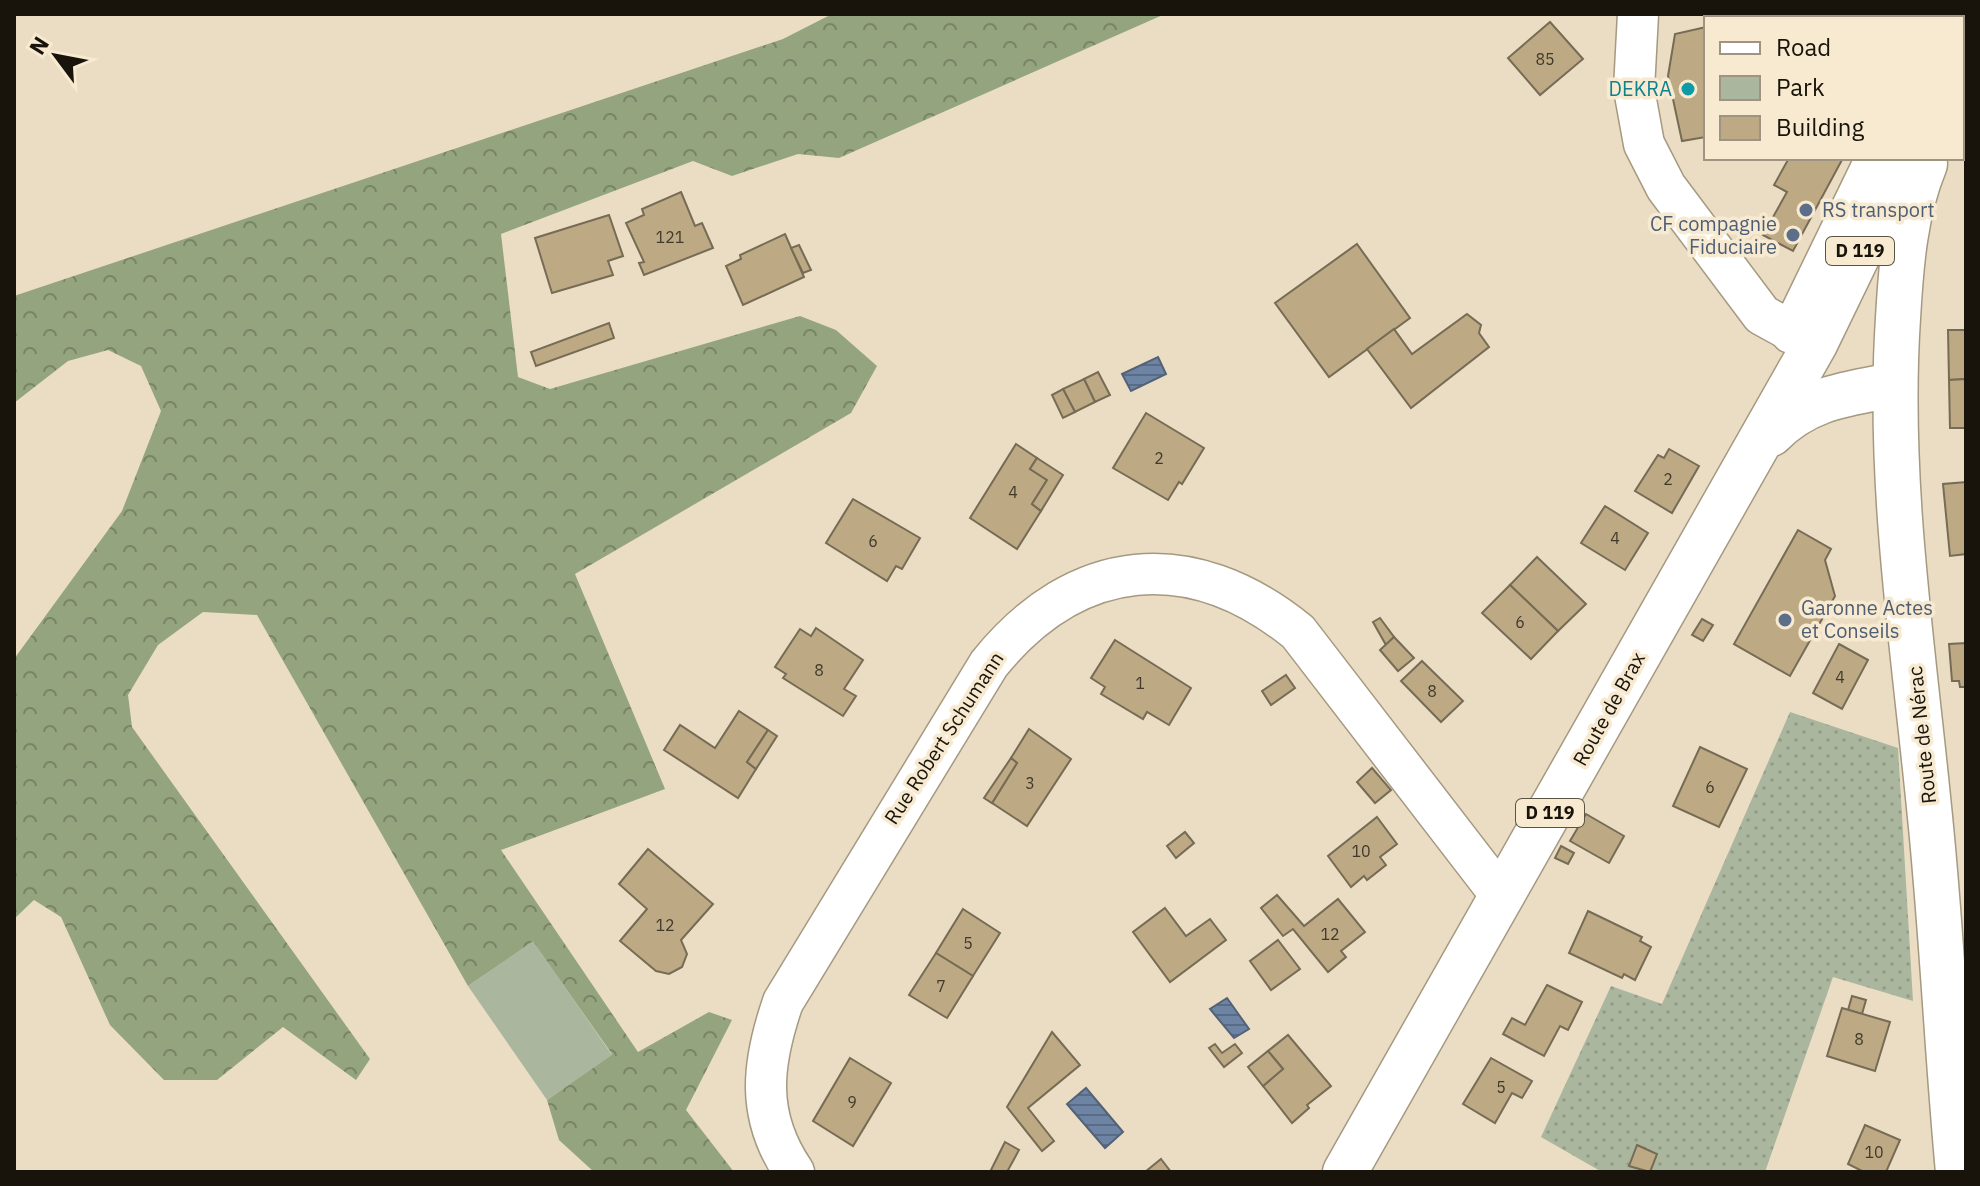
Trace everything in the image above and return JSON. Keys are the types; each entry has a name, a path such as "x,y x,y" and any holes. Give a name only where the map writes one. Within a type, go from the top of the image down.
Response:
{"main road":[{"name":"D 119","path":"1803,338 1904,160"},
{"name":"Route de Nérac","path":"1927,160 1911,208 1901,273 1893,385 1898,497 1933,845 1958,1172"},
{"path":"1803,338 1893,385"},
{"name":"Route de Brax","path":"1345,1172 1753,453 1803,338"},
{"name":"Route de Brax","path":"1753,453 1788,416 1804,407 1827,398 1893,385"}],"street":[{"path":"1638,14 1634,89 1644,144 1666,187 1745,298 1762,315 1803,338 1833,240 1875,160"},
{"name":"Rue Robert Schumann","path":"794,1172 783,1156 766,1097 767,1049 783,1002 989,664 1014,633 1040,611 1081,589 1117,578 1175,575 1214,582 1266,606 1298,632 1502,897"}],"green space":[{"path":"832,14 1165,14 839,158 798,154 732,176 693,161 501,234 518,377 550,389 800,316 836,330 877,366 851,413 575,574 665,789 501,850 638,1052 709,1012 732,1020 686,1110 734,1172 594,1172 559,1140 547,1100 612,1054 533,942 468,986 257,615 203,612 158,645 128,695 132,727 370,1059 356,1080 283,1027 217,1080 164,1080 110,1025 61,917 34,900 14,919 14,659 122,511 161,411 141,366 108,350 68,361 14,403 14,296 783,39"},
{"path":"1790,712 1898,748 1913,1001 1833,977 1765,1172 1602,1172 1541,1137 1611,986 1662,1004"},
{"path":"533,941 612,1055 547,1100 468,986"}],"water":[{"path":"1158,357 1166,374 1131,391 1122,374"},
{"path":"1227,998 1249,1029 1234,1038 1210,1009"},
{"path":"1086,1088 1123,1132 1105,1148 1067,1104"}],"building":[{"path":"1550,22 1583,59 1540,95 1508,58"},
{"name":"DEKRA","path":"1704,27 1704,137 1682,141 1668,76 1675,34"},
{"path":"1788,160 1842,160 1793,251 1763,235 1787,192 1774,185"},
{"path":"681,192 695,226 702,223 713,248 644,275 639,263 644,262 626,223 644,215 642,209"},
{"path":"609,215 623,256 608,261 613,275 552,293 535,238"},
{"path":"785,234 804,277 743,305 726,266 741,259 740,255"},
{"path":"1357,244 1410,318 1329,377 1275,303"},
{"path":"799,245 811,270 803,273 791,248"},
{"path":"1467,314 1481,325 1479,333 1489,347 1411,408 1367,349 1394,329 1412,354"},
{"path":"609,323 614,338 536,366 531,352"},
{"path":"1948,330 1966,330 1966,379 1949,380"},
{"path":"1098,372 1110,395 1095,402 1084,379"},
{"path":"1084,379 1095,402 1075,412 1063,389"},
{"path":"1966,379 1966,428 1950,428 1949,380"},
{"path":"1063,389 1075,412 1063,418 1052,395"},
{"path":"1146,413 1204,448 1182,484 1179,482 1168,500 1113,468"},
{"path":"1016,444 1037,458 1030,469 1047,480 1032,504 1041,511 1017,549 970,518"},
{"path":"1669,449 1699,466 1672,513 1635,491 1658,455 1664,458"},
{"path":"1037,458 1063,475 1041,511 1032,504 1047,480 1030,469"},
{"path":"1966,482 1966,554 1950,556 1943,484"},
{"path":"853,499 920,538 902,569 896,566 887,581 826,543"},
{"path":"1605,506 1648,533 1625,570 1581,543"},
{"name":"Garonne Actes et Conseils","path":"1798,530 1831,549 1825,560 1835,596 1790,676 1734,644"},
{"path":"1537,557 1586,604 1558,631 1510,585"},
{"path":"1510,585 1558,631 1531,659 1482,613"},
{"path":"1380,618 1394,637 1386,645 1373,622"},
{"path":"1702,619 1713,625 1703,641 1692,635"},
{"path":"816,628 863,660 844,689 856,696 843,716 783,678 786,674 775,667 800,629 811,636"},
{"path":"1394,637 1414,658 1398,671 1380,650"},
{"path":"1115,640 1191,688 1169,725 1147,712 1143,719 1101,694 1105,687 1091,678"},
{"path":"1966,643 1966,687 1960,687 1959,681 1952,681 1949,644"},
{"path":"1839,644 1868,660 1842,709 1813,693"},
{"path":"1422,661 1463,701 1441,722 1401,681"},
{"path":"1286,675 1295,688 1271,705 1262,691"},
{"path":"739,711 768,730 747,762 756,769 738,798 664,750 680,725 715,748"},
{"path":"1029,729 1071,759 1027,826 992,803 1017,763 1011,758"},
{"path":"768,730 777,736 756,769 747,762"},
{"path":"1700,747 1747,769 1719,827 1673,806"},
{"path":"1011,758 1017,763 992,803 984,798"},
{"path":"1372,768 1391,790 1375,803 1357,782"},
{"path":"1586,814 1624,836 1609,863 1570,841"},
{"path":"1377,817 1397,844 1380,857 1386,865 1367,880 1364,876 1351,887 1328,856"},
{"path":"1185,832 1194,843 1176,858 1167,846"},
{"path":"1561,846 1574,853 1568,864 1555,858"},
{"path":"648,849 713,904 681,940 687,954 682,967 669,974 656,971 620,941 647,909 619,884"},
{"path":"1277,895 1304,926 1338,899 1365,932 1341,951 1346,957 1328,972 1293,929 1283,936 1261,908"},
{"path":"1165,908 1186,936 1210,919 1226,940 1170,982 1133,932"},
{"path":"963,909 1000,933 973,976 936,953"},
{"path":"1588,911 1642,937 1640,941 1651,947 1635,980 1624,974 1622,978 1569,953"},
{"path":"1278,940 1300,969 1271,990 1250,961"},
{"path":"936,953 973,976 947,1018 909,995"},
{"path":"1547,985 1582,1002 1568,1030 1560,1026 1544,1056 1503,1034 1512,1018 1525,1025"},
{"path":"1852,996 1866,1000 1862,1014 1848,1010"},
{"path":"1842,1008 1890,1022 1875,1071 1827,1056"},
{"path":"1052,1032 1080,1065 1028,1108 1054,1141 1042,1151 1007,1107"},
{"path":"1288,1035 1331,1086 1307,1105 1309,1108 1292,1123 1263,1086 1283,1069 1268,1051"},
{"path":"1215,1044 1222,1053 1235,1044 1242,1053 1224,1067 1209,1048"},
{"path":"1268,1051 1283,1069 1263,1086 1248,1067"},
{"path":"850,1058 891,1083 853,1146 813,1121"},
{"path":"1491,1058 1532,1081 1522,1098 1512,1093 1495,1123 1463,1104"},
{"path":"1865,1125 1900,1140 1886,1172 1864,1172 1848,1164"},
{"path":"1005,1142 1019,1150 1007,1172 990,1172"},
{"path":"1637,1145 1657,1154 1650,1172 1629,1166"},
{"path":"1161,1159 1171,1172 1145,1172"}],"place":[{"name":"DEKRA","path":"1688,89"},
{"name":"RS transport","path":"1806,210"},
{"name":"CF compagnie Fiduciaire","path":"1793,235"},
{"name":"Garonne Actes et Conseils","path":"1785,620"}]}
